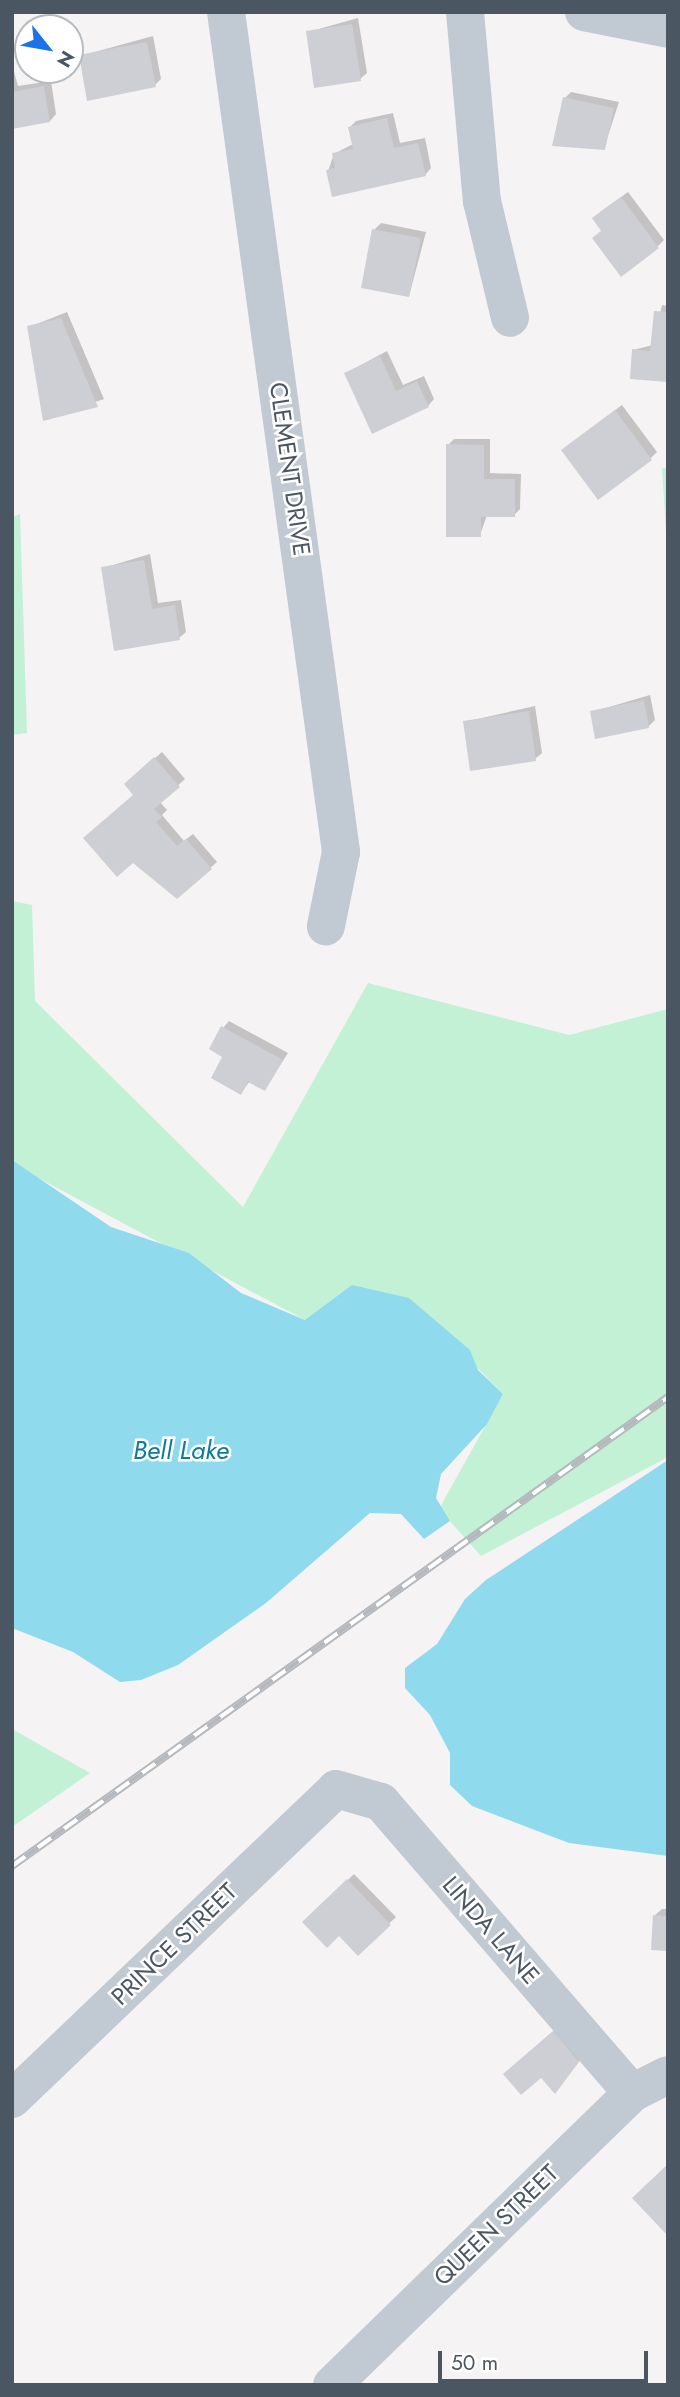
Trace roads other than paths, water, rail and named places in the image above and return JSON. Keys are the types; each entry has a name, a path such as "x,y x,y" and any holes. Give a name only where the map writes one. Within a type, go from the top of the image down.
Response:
{"street":[{"name":"CLEMENT DRIVE","path":"226,12 341,852 326,926"},
{"path":"465,12 482,201 510,318"},
{"path":"584,12 668,29"},
{"name":"LINDA LANE","path":"336,1789 381,1802 632,2093"},
{"name":"PRINCE STREET","path":"12,2099 336,1789"},
{"name":"QUEEN STREET","path":"332,2385 632,2093 668,2075"}],"water":[{"name":"Bell Lake","path":"12,1160 111,1227 189,1253 241,1293 305,1320 352,1285 409,1298 470,1350 478,1370 503,1394 487,1424 441,1474 436,1498 450,1521 424,1539 401,1514 370,1513 266,1603 178,1665 141,1680 120,1682 73,1652 12,1628"},
{"path":"668,1460 668,1856 569,1843 472,1806 450,1785 450,1753 430,1715 405,1688 405,1668 437,1644 465,1599 486,1580"}],"railway":[{"path":"12,1866 668,1397"}]}
